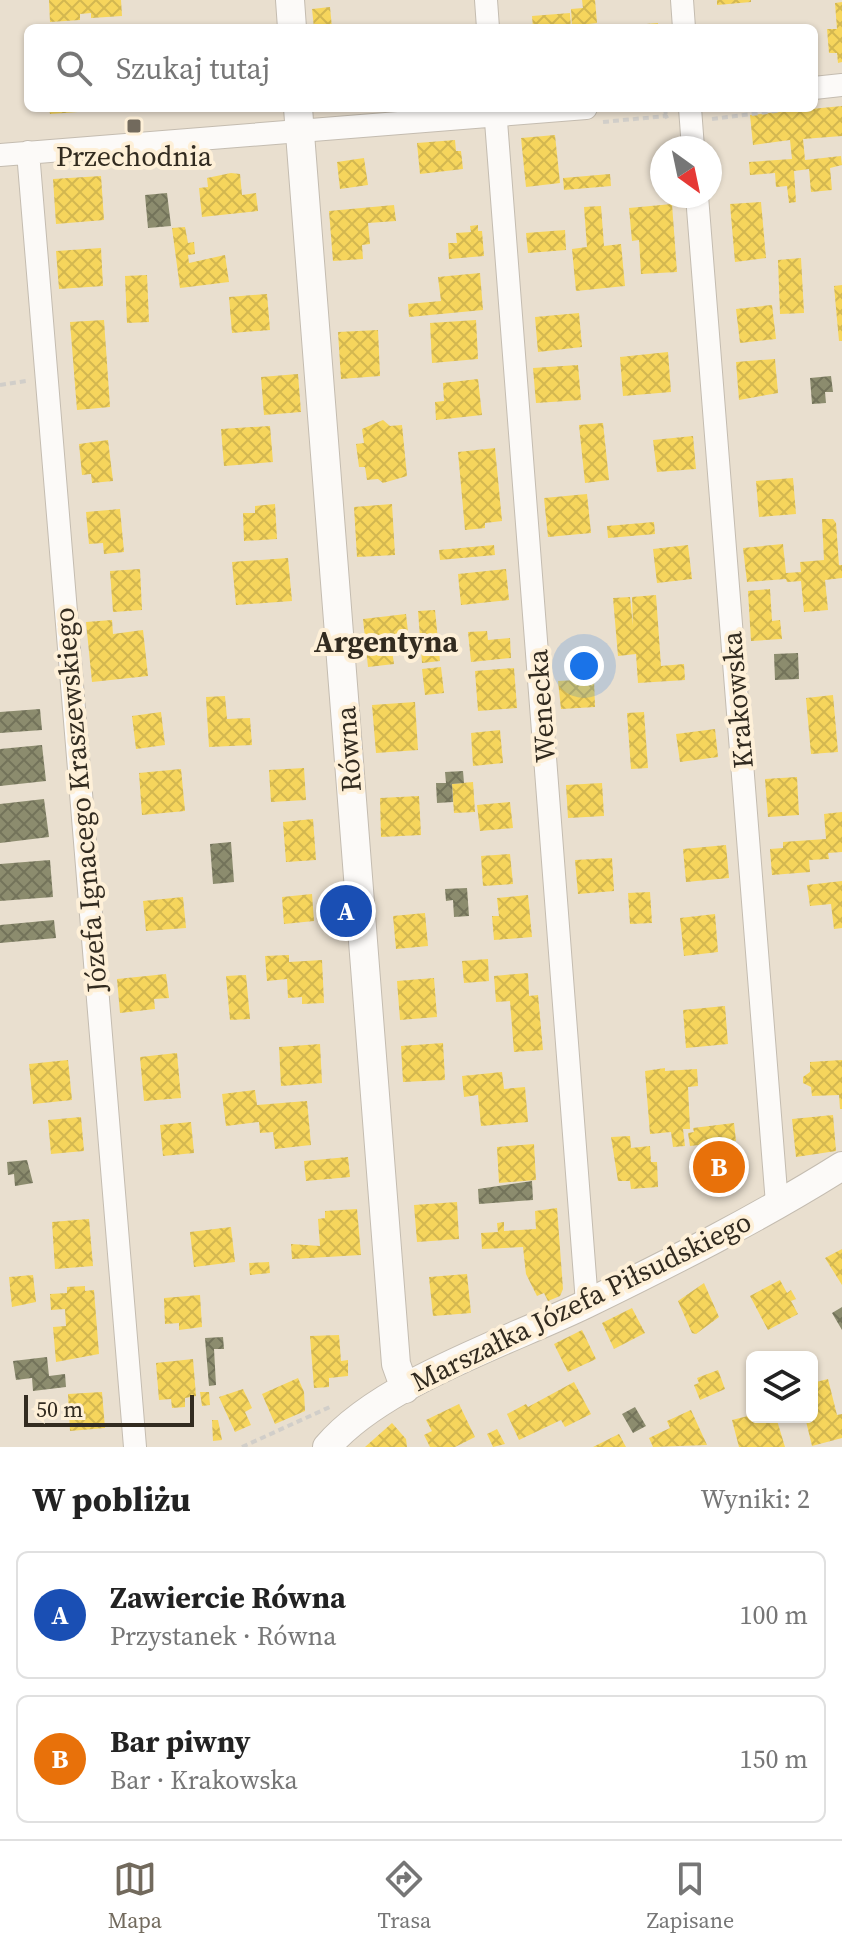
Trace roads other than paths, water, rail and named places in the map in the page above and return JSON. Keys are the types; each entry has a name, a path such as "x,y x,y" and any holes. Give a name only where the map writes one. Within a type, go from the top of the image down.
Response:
{"street":[{"path":"290,0 292,24"},
{"path":"486,0 488,24"},
{"path":"682,0 684,24"},
{"path":"818,88 842,85"},
{"path":"0,155 299,119 495,112"},
{"name":"Wenecka","path":"495,112 587,1303"},
{"path":"690,112 692,136"},
{"name":"Równa","path":"299,119 396,1364 405,1389"},
{"name":"Józefa Ignacego Kraszewskiego","path":"28,152 44,379 135,1447"},
{"name":"Krakowska","path":"698,208 777,1204"},
{"name":"Marszałka Józefa Piłsudskiego","path":"327,1447 361,1417 405,1389 587,1303 777,1204 842,1166"}],"place":[{"name":"Przechodnia","path":"134,126"},
{"name":"Zawiercie Równa","path":"346,911"},
{"name":"Bar piwny","path":"719,1167"}],"district":[{"name":"Argentyna","path":"386,641"}]}
